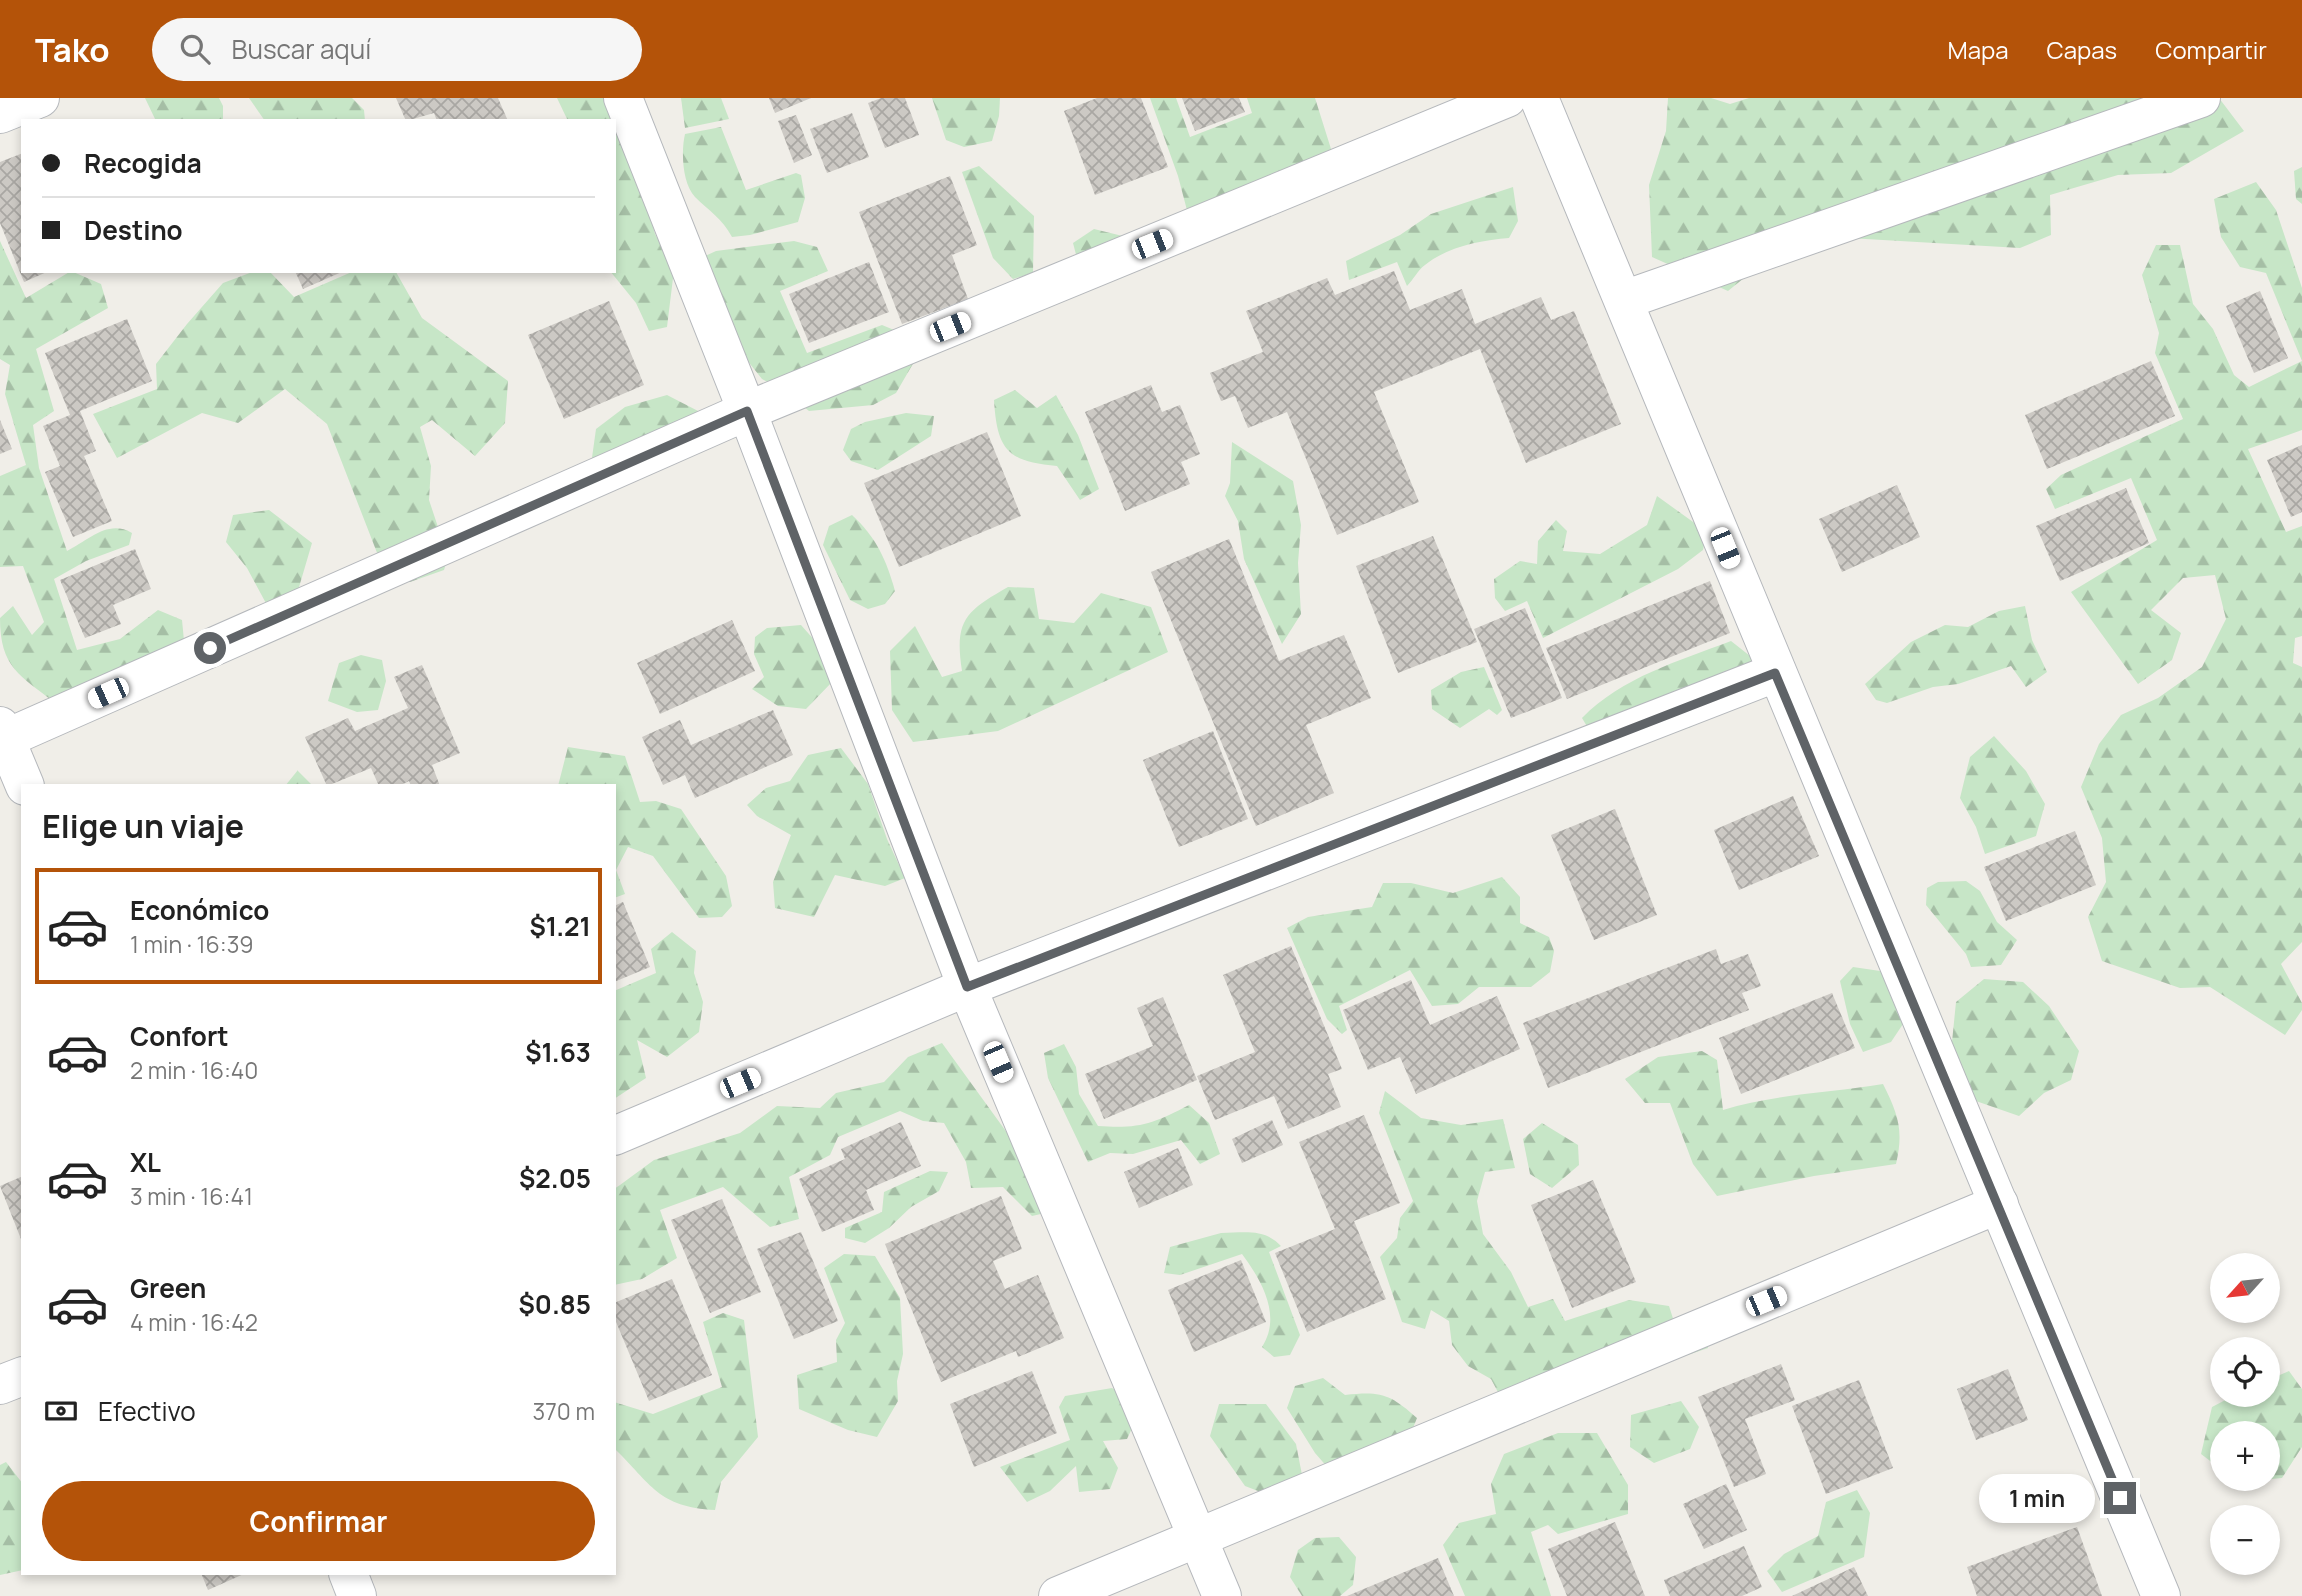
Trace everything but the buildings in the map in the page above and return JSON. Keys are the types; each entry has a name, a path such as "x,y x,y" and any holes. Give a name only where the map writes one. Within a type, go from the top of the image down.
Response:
{"street":[{"path":"0,114 40,98"},
{"path":"623,98 747,411 967,987 1222,1596"},
{"path":"24,784 2,735 747,411 1507,98"},
{"path":"1539,98 1624,299 1775,673 2161,1596"},
{"path":"1624,299 2201,98"},
{"path":"616,1135 967,987 1775,673"},
{"path":"1058,1596 1999,1204"},
{"path":"0,1385 21,1377"},
{"path":"349,1575 357,1596"}],"green space":[{"path":"145,98 219,98 223,106 223,119 155,119"},
{"path":"249,98 352,98 364,110 365,119 264,119"},
{"path":"557,98 604,98 612,119 567,119"},
{"path":"681,98 721,98 729,119 685,128"},
{"path":"932,98 1000,98 999,116 992,141 964,147 946,140"},
{"path":"1150,98 1176,98 1190,137 1252,113 1247,98 1315,98 1337,168 1188,214 1178,176"},
{"path":"1668,98 1711,98 1730,104 1749,98 2219,98 2244,131 2171,173 2118,175 2050,195 2051,235 2020,248 1797,235 1728,291 1652,257 1649,185 1666,131"},
{"path":"721,127 746,190 796,173 801,175 805,198 798,222 732,237 720,220 695,197 687,184 684,167 685,134"},
{"path":"616,128 643,189 655,234 674,270 667,327 649,331 636,303 612,273 616,273"},
{"path":"979,166 1034,216 1033,273 1013,279 993,258 962,172"},
{"path":"2302,167 2302,204 2296,199 2294,171"},
{"path":"2256,182 2276,210 2302,288 2302,361 2266,273 2240,267 2221,237 2214,199"},
{"path":"1513,187 1518,221 1509,238 1476,243 1443,253 1422,267 1407,286 1397,262 1349,280 1346,261 1400,235 1431,214"},
{"path":"1094,229 1143,241 1079,266 1073,243"},
{"path":"0,241 26,298 68,273 76,273 101,284 108,308 36,349 54,411 33,425 39,468 67,551 107,530 115,528 132,533 129,545 86,561 54,579 77,650 120,639 158,610 182,620 185,651 55,703 14,669 1,635 0,618 13,606 32,635 44,622 23,566 0,567 0,476 26,465 5,394 10,365 0,359"},
{"path":"794,241 817,247 828,271 780,291 807,353 882,325 899,332 914,362 896,393 873,405 809,411 784,391 762,379 735,345 703,257 716,251"},
{"path":"2156,245 2180,245 2193,304 2213,329 2234,375 2249,387 2302,361 2302,430 2248,449 2286,532 2302,526 2302,636 2295,638 2293,663 2302,667 2302,942 2281,964 2302,1003 2302,1010 2285,1035 2210,987 2180,988 2102,961 2088,917 2106,882 2102,838 2081,787 2099,744 2121,715 2158,698 2202,667 2226,619 2215,575 2183,578 2151,610 2181,633 2172,660 2138,684 2071,592 2157,540 2131,478 2055,509 2046,489 2061,475 2183,419 2155,353 2159,333 2142,275"},
{"path":"250,273 271,273 294,297 349,273 397,273 422,318 508,381 505,423 475,456 432,420 420,427 431,466 429,500 448,557 444,570 410,582 388,581 327,424 285,389 238,423 202,413 117,458 93,414 157,389 156,364 223,283"},
{"path":"1015,390 1037,408 1056,395 1078,435 1099,489 1080,500 1057,466 1026,461 1008,450 998,430 994,400"},
{"path":"667,395 700,412 590,472 596,429 625,407"},
{"path":"906,413 934,416 931,436 878,470 851,461 843,450 851,429 865,422"},
{"path":"1232,442 1293,481 1301,525 1298,563 1301,614 1282,644 1244,559 1238,521 1225,496 1230,483"},
{"path":"1657,496 1707,532 1703,550 1678,569 1543,638 1527,601 1505,611 1495,598 1494,579 1520,561 1537,564 1538,541 1556,520 1567,531 1563,551 1600,554 1647,525"},
{"path":"269,510 312,543 297,594 268,607 247,568 226,542 233,515"},
{"path":"852,515 879,549 895,591 885,604 868,609 850,600 823,545 829,526"},
{"path":"1008,587 1034,588 1039,619 1074,623 1101,593 1151,607 1168,652 998,731 913,742 892,710 890,651 915,626 942,677 962,671 960,640 966,619 982,603"},
{"path":"2025,606 2032,640 2047,672 2026,687 2011,666 1958,684 1933,687 1887,703 1876,700 1865,684 1911,642 1945,625 1968,627 1999,611"},
{"path":"801,625 823,650 833,681 806,709 778,706 752,689 764,677 754,654 755,637 767,628"},
{"path":"1731,641 1764,667 1745,694 1689,728 1653,723 1601,750 1582,718 1598,704 1615,691 1652,672"},
{"path":"361,655 382,660 386,681 378,710 357,712 328,701 339,663"},
{"path":"1484,667 1502,710 1497,715 1489,709 1460,728 1432,709 1431,690 1461,672"},
{"path":"1994,736 2026,771 2045,804 2036,836 1985,854 1976,827 1960,798 1970,757"},
{"path":"568,747 625,756 640,802 656,801 681,809 726,876 732,906 722,917 699,918 653,856 628,847 616,870 616,784 559,784"},
{"path":"841,748 868,784 887,839 905,878 885,886 835,875 814,917 775,908 773,882 791,835 757,816 747,805 766,788 790,781 808,755"},
{"path":"298,770 311,784 287,784"},
{"path":"616,870 625,894 616,897"},
{"path":"1502,877 1520,897 1520,923 1549,937 1554,951 1550,972 1531,987 1479,987 1458,1004 1432,1006 1410,970 1339,1006 1347,1030 1342,1034 1327,1019 1287,928 1308,917 1372,907 1383,883 1411,883 1453,893"},
{"path":"1966,881 1980,891 1997,922 2017,940 2001,965 1971,967 1966,954 1926,905 1927,888 1938,882"},
{"path":"672,932 696,951 694,973 703,1002 699,1032 667,1057 637,1040 646,1078 616,1098 616,990 656,973 651,949"},
{"path":"1853,967 1887,972 1905,1021 1891,1042 1863,1052 1850,1024 1840,981"},
{"path":"1984,979 2023,982 2049,1006 2079,1051 2071,1080 2044,1093 2019,1116 1973,1100 1951,1052 1956,1002"},
{"path":"942,1043 1013,1141 1054,1211 1032,1216 1003,1187 971,1188 966,1162 944,1123 923,1121 900,1111 838,1137 830,1155 789,1177 799,1219 770,1227 723,1187 660,1210 677,1258 642,1279 616,1285 616,1188 654,1160 740,1133 777,1106 820,1108 836,1093 884,1082 908,1057"},
{"path":"1064,1044 1076,1067 1079,1094 1098,1126 1124,1127 1145,1124 1189,1105 1209,1123 1220,1154 1200,1164 1181,1140 1133,1154 1110,1153 1088,1162 1048,1078 1044,1053"},
{"path":"1702,1051 1717,1060 1723,1110 1782,1097 1883,1084 1898,1122 1896,1164 1814,1176 1717,1196 1693,1164 1670,1103 1645,1103 1625,1079 1658,1057"},
{"path":"1385,1091 1421,1118 1461,1125 1503,1119 1515,1168 1485,1172 1477,1201 1483,1234 1511,1272 1528,1307 1553,1299 1565,1321 1629,1300 1669,1306 1678,1334 1705,1329 1708,1348 1624,1377 1499,1394 1491,1379 1468,1366 1452,1345 1449,1321 1431,1310 1425,1329 1402,1322 1380,1257 1397,1238 1400,1218 1413,1201 1379,1113"},
{"path":"1542,1123 1578,1145 1579,1165 1552,1188 1530,1174 1523,1139"},
{"path":"930,1171 948,1172 939,1191 911,1207 889,1228 865,1243 845,1238 845,1228 882,1212 884,1192"},
{"path":"1221,1233 1261,1234 1281,1246 1269,1252 1300,1335 1290,1355 1274,1357 1262,1347 1268,1335 1270,1311 1262,1287 1242,1254 1180,1275 1164,1273 1170,1247"},
{"path":"844,1254 875,1256 900,1298 903,1354 897,1381 898,1401 877,1437 848,1430 799,1409 797,1375 837,1362 836,1340 845,1323 824,1268"},
{"path":"723,1313 744,1320 758,1437 721,1482 715,1510 696,1508 668,1499 657,1492 616,1450 616,1403 653,1414 722,1387 703,1322"},
{"path":"2289,1371 2302,1389 2302,1447 2282,1478 2280,1421 2210,1421 2210,1461 2201,1454 2212,1407 2280,1407 2280,1375"},
{"path":"1323,1378 1345,1395 1376,1394 1392,1399 1417,1418 1409,1438 1329,1469 1315,1453 1287,1408 1295,1386"},
{"path":"1112,1388 1142,1407 1127,1439 1103,1441 1118,1468 1110,1489 1079,1492 1076,1466 1050,1491 1027,1502 1000,1467 1070,1440 1059,1407 1065,1396"},
{"path":"1681,1401 1699,1427 1690,1449 1654,1463 1630,1447 1631,1415"},
{"path":"1219,1404 1266,1404 1296,1444 1303,1480 1271,1496 1245,1486 1210,1436"},
{"path":"1558,1433 1597,1433 1628,1485 1628,1514 1558,1534 1548,1525 1531,1532 1551,1596 1465,1596 1443,1545 1459,1523 1496,1514 1491,1484 1504,1454"},
{"path":"6,1462 21,1481 21,1570 0,1575 0,1465"},
{"path":"1857,1490 1870,1513 1864,1557 1782,1592 1767,1571 1784,1554 1818,1536 1826,1502"},
{"path":"1339,1537 1356,1557 1353,1585 1340,1596 1302,1596 1290,1577 1298,1550 1315,1538"}],"route":[{"path":"210,648 747,411 967,987 1775,673 2120,1498"}]}
